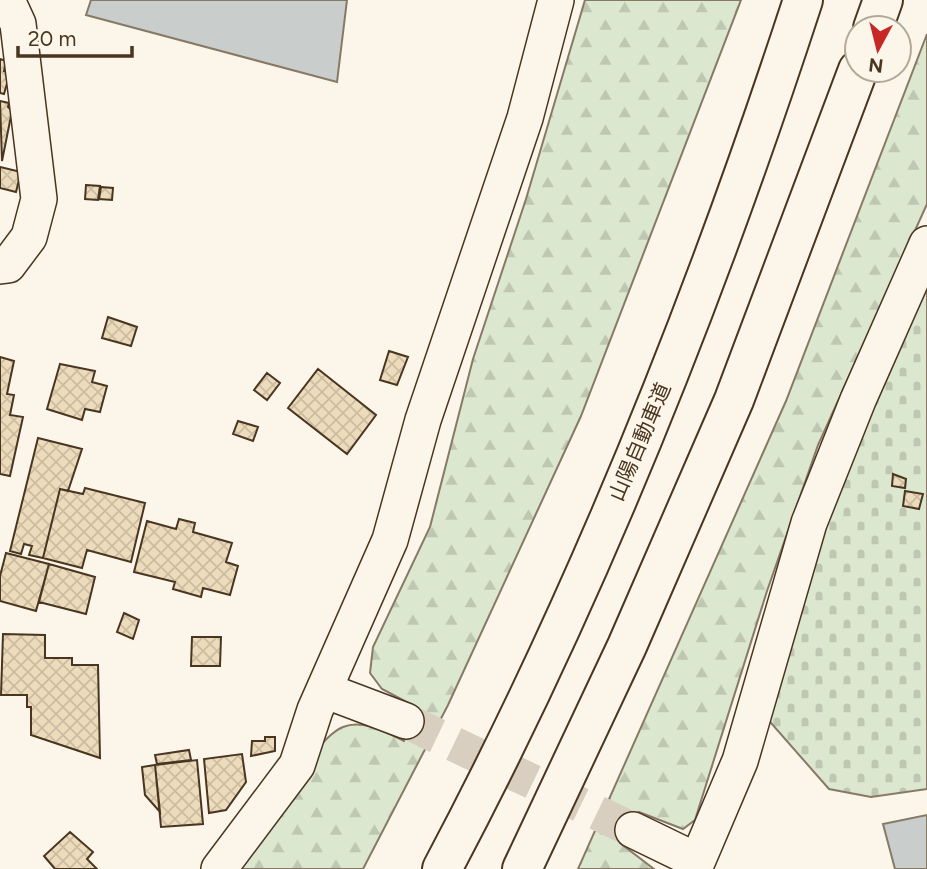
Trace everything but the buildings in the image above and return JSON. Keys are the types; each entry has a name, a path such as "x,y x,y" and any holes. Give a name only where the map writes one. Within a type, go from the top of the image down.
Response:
{"highway":[{"name":"山陽自動車道","path":"442,869 565,619 667,378 753,152 803,0"},
{"path":"522,869 627,646 734,400 853,84"}],"street":[{"path":"0,266 8,265 29,237 39,200 18,24 7,0"},
{"path":"219,869 297,765 324,690 390,540 422,421 525,118 556,0"},
{"path":"633,830 696,865 740,761 809,523 858,400 927,244"},
{"path":"324,690 406,721"}],"green space":[{"path":"585,0 741,0 581,416 448,705 363,869 239,869 302,769 330,735 343,727 358,725 374,728 404,741 418,708 382,689 370,673 373,647 430,527 473,359 526,199"},
{"path":"927,34 927,204 818,445 767,591 695,820 683,829 639,812 620,843 654,869 578,869 786,401 908,84 913,84 913,70"},
{"path":"927,279 927,789 871,797 829,789 764,715 831,487"}],"shaded area":[{"path":"91,0 347,0 337,82 86,15"},
{"path":"927,815 927,869 895,869 883,824"}],"tunnel":[{"path":"406,721 633,830"}]}
